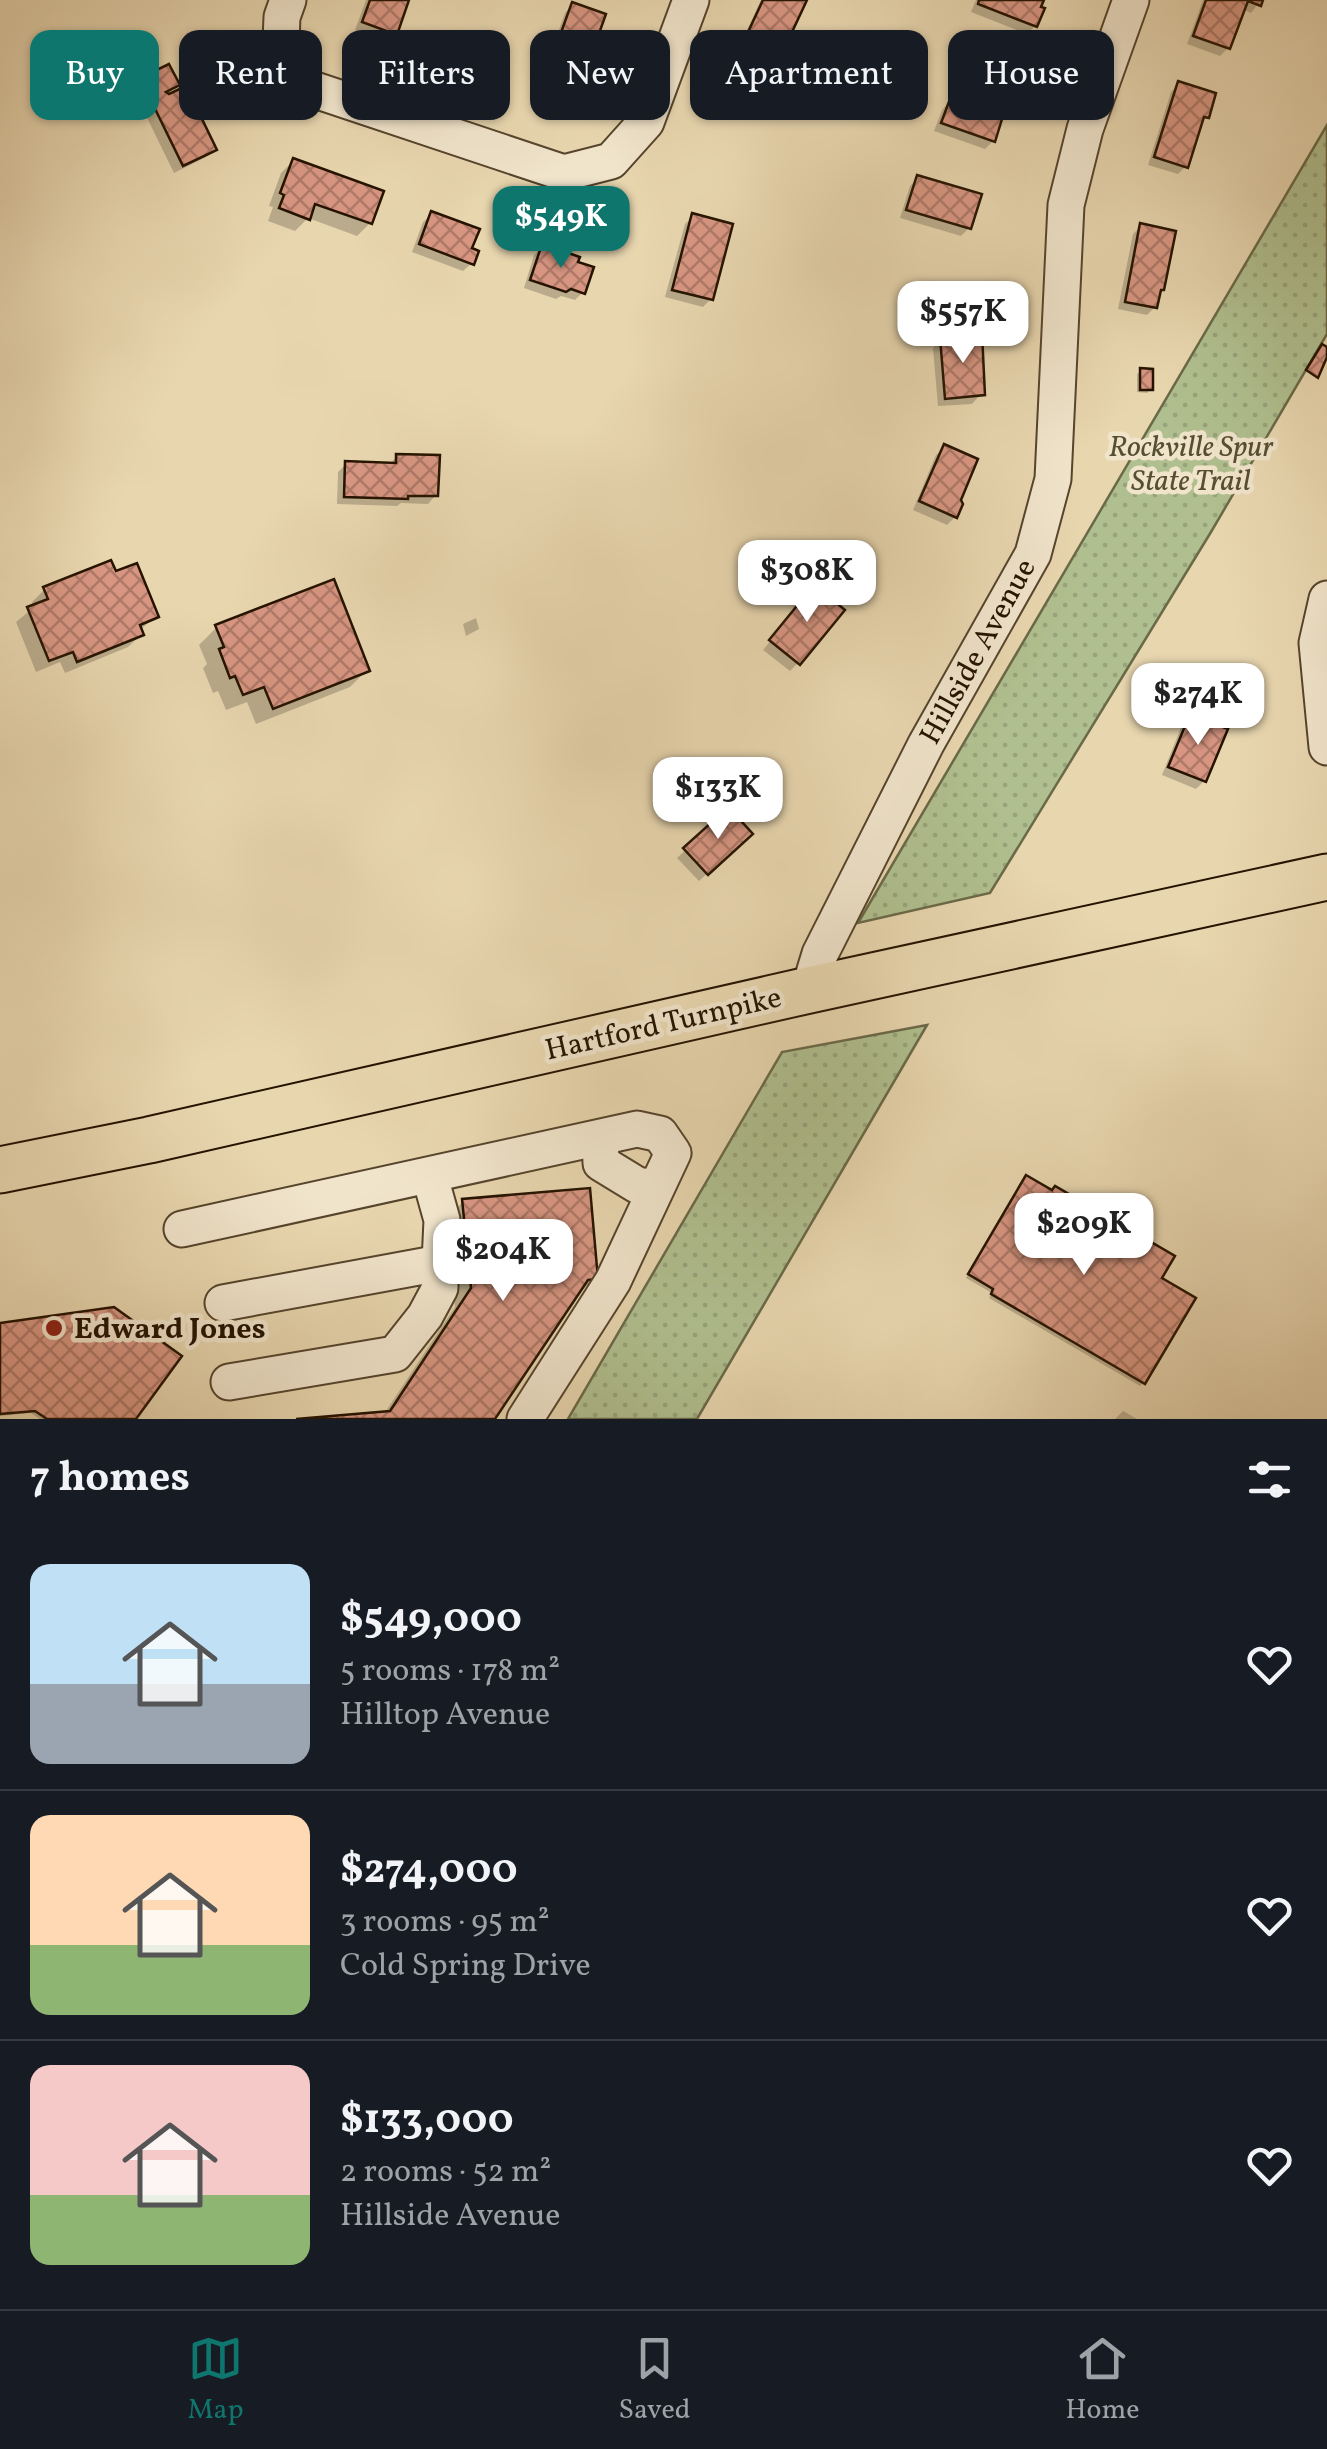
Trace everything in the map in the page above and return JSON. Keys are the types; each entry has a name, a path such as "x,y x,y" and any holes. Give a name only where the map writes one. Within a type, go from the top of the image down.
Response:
{"main road":[{"name":"Hartford Turnpike","path":"0,1170 150,1140 1327,877"}],"street":[{"path":"288,0 282,17 280,64 312,89 564,173 611,162 646,122 691,0"},
{"name":"Hillside Avenue","path":"809,990 820,954 926,744 1033,554 1052,479 1066,206 1085,129 1131,0"},
{"path":"1327,600 1316,642 1327,746"},
{"path":"182,1229 637,1129 660,1134 673,1154 613,1282 526,1419"},
{"path":"600,1138 601,1162 637,1186 656,1188"},
{"path":"229,1382 394,1354 425,1316 440,1288 442,1220 430,1177"},
{"path":"222,1303 440,1263"}],"green space":[{"name":"Rockville Spur State Trail","path":"1327,125 1327,334 1211,532 990,893 858,923"},
{"path":"927,1025 697,1419 568,1419 782,1052"}],"building":[{"path":"370,0 409,0 399,30 384,30 362,22"},
{"path":"763,0 807,0 793,30 749,30"},
{"path":"979,0 1044,0 1041,7 1045,8 1037,27 978,4"},
{"path":"1206,0 1263,0 1261,6 1248,1 1230,49 1193,36"},
{"path":"572,2 606,14 600,30 562,30"},
{"path":"169,64 179,83 166,92 179,89 179,120 202,120 217,150 183,166 159,117 159,69"},
{"path":"1178,81 1216,93 1188,168 1154,157"},
{"path":"948,104 948,120 1002,120 995,142 941,123"},
{"path":"293,158 384,191 372,224 315,204 310,220 279,208 284,195 280,193"},
{"path":"917,175 982,194 971,229 906,210"},
{"path":"431,211 480,229 472,248 479,251 474,265 419,244"},
{"path":"692,213 733,224 713,300 672,290"},
{"path":"1140,223 1176,231 1157,308 1125,302"},
{"path":"542,244 580,257 578,262 594,267 585,294 530,280"},
{"path":"982,333 985,395 945,399 940,337"},
{"path":"1322,344 1327,347 1327,357 1318,378 1306,370"},
{"path":"1140,368 1153,369 1153,390 1140,390"},
{"path":"944,444 978,459 957,518 919,501"},
{"path":"396,454 440,455 438,496 344,497 345,461 396,463"},
{"path":"111,560 116,571 137,563 159,617 140,625 144,635 77,662 73,652 49,661 27,607 48,599 43,587"},
{"path":"334,579 370,671 273,709 264,687 243,695 235,676 230,678 215,625"},
{"path":"814,585 845,610 800,665 769,640"},
{"path":"1190,714 1228,729 1206,782 1168,767"},
{"path":"731,810 753,834 708,875 683,848"},
{"path":"1026,1175 1052,1190 1055,1186 1175,1256 1162,1278 1196,1298 1145,1384 991,1294 993,1289 968,1274"},
{"path":"590,1188 598,1279 588,1280 495,1419 296,1419 390,1411 471,1288 462,1199"},
{"path":"114,1307 182,1356 136,1419 47,1419 35,1411 0,1414 0,1323"}],"place":[{"name":"Edward Jones","path":"54,1328"}]}
